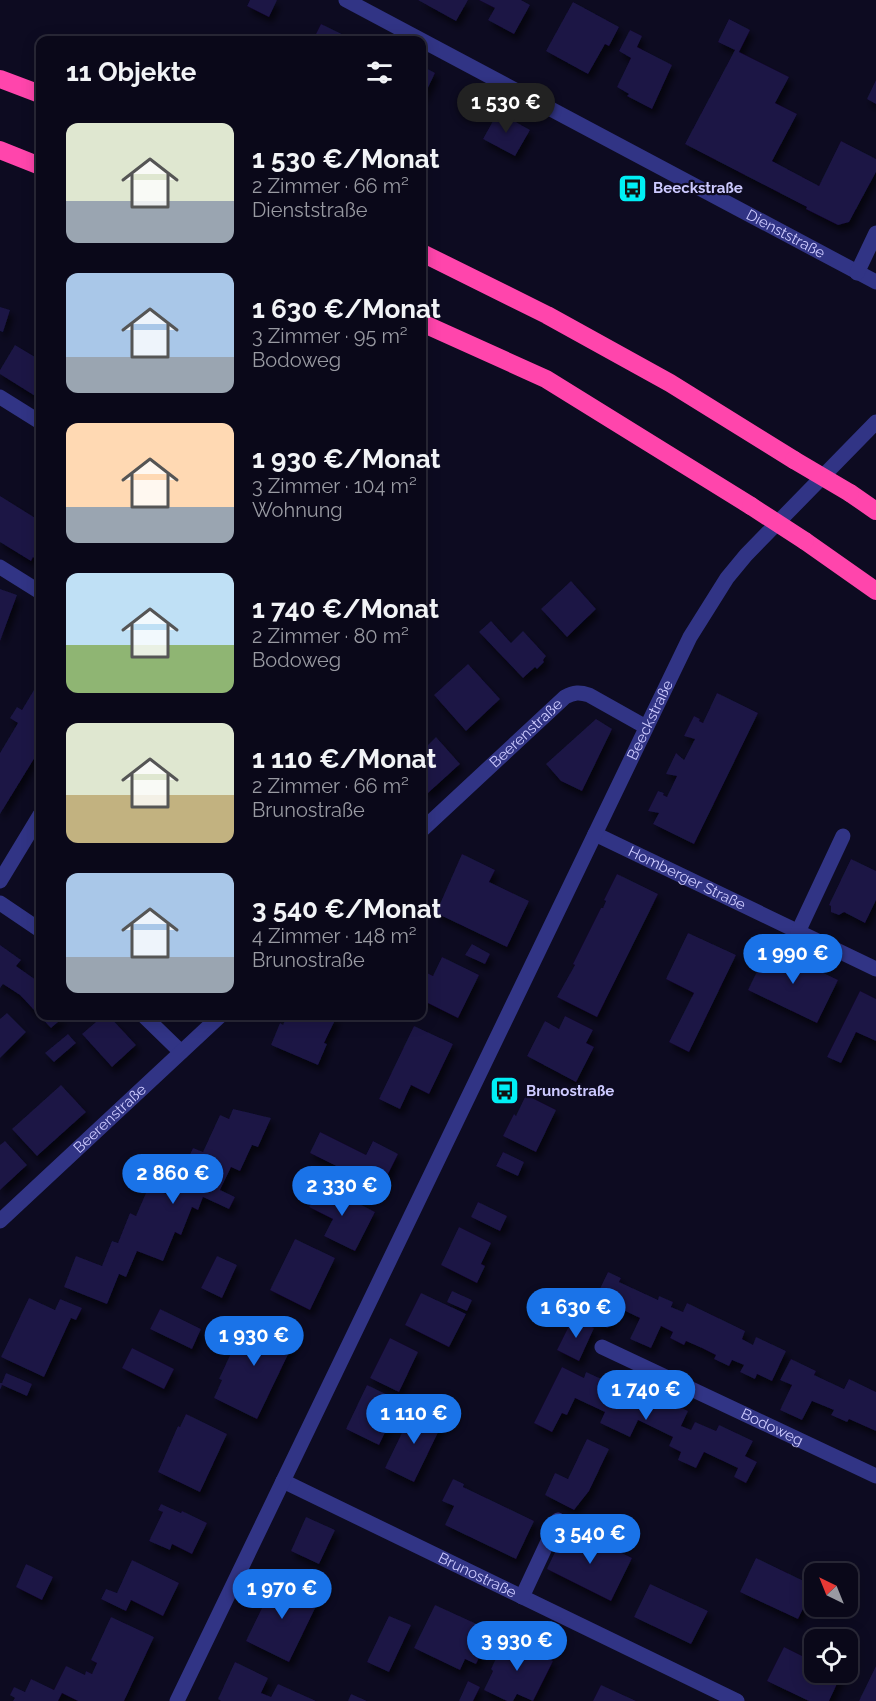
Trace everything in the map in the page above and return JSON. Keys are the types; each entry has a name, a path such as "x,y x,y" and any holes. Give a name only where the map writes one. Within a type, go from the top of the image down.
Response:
{"highway":[{"path":"0,79 36,92"},
{"path":"0,150 36,164"},
{"path":"426,255 546,315 670,382 876,511"},
{"path":"426,325 546,379 751,506 876,591"}],"street":[{"name":"Dienststraße","path":"346,0 413,36"},
{"name":"Dienststraße","path":"426,43 876,282"},
{"path":"857,273 876,233"},
{"path":"0,397 36,420"},
{"name":"Beeckstraße","path":"177,1701 690,637 727,578 746,555 876,422"},
{"path":"0,567 36,590"},
{"name":"Beerenstraße","path":"426,826 565,697 573,693 581,692 589,695 646,727"},
{"path":"0,881 36,822"},
{"name":"Homberger Straße","path":"595,834 876,969"},
{"path":"798,932 843,836"},
{"path":"0,903 36,927"},
{"path":"148,1020 181,1052"},
{"name":"Beerenstraße","path":"0,1221 216,1020"},
{"name":"Bodoweg","path":"602,1347 876,1476"},
{"name":"Brunostraße","path":"283,1481 737,1701"},
{"path":"522,1597 558,1520"}],"building":[{"path":"250,0 277,0 269,17 247,6"},
{"path":"418,0 468,0 456,21"},
{"path":"479,0 521,0 530,5 514,34 488,20 495,8"},
{"path":"573,2 619,27 609,46 605,44 588,74 546,51"},
{"path":"729,19 750,30 739,52 789,77 775,103 797,114 772,161 819,186 841,141 876,159 876,172 849,222 838,225 685,144 735,50 718,42"},
{"path":"321,24 346,36 315,36"},
{"path":"630,30 642,36 637,47 672,65 652,109 627,96 629,94 617,87 631,58 619,51"},
{"path":"426,68 435,73 426,92"},
{"path":"876,80 876,104 867,99"},
{"path":"498,112 530,130 515,156 483,139"},
{"path":"0,307 10,310 3,332 0,331"},
{"path":"15,345 36,358 36,396 0,374 0,370"},
{"path":"0,496 36,518 36,559 33,557 31,561 0,542"},
{"path":"571,581 596,609 567,637 541,609"},
{"path":"0,589 17,595 0,641"},
{"path":"491,621 511,643 523,631 546,656 544,662 523,678 479,632"},
{"path":"468,664 500,699 466,731 434,695"},
{"path":"36,687 36,756 0,814 0,753 18,723 10,718 17,707 22,710"},
{"path":"717,693 758,713 694,844 653,824 659,813 648,811 658,791 667,797 677,776 666,774 676,753 684,760 695,739 684,736 694,716 703,723"},
{"path":"596,719 612,729 582,791 561,781 546,764"},
{"path":"436,737 460,764 428,793 426,791 426,747"},
{"path":"462,854 495,870 489,882 529,901 507,947 436,913"},
{"path":"851,859 876,871 876,900 865,923 844,912 839,915 831,912 829,905"},
{"path":"617,874 658,894 597,1017 557,997 603,908 606,901 604,900"},
{"path":"688,933 736,955 689,1052 669,1042 694,993 666,979"},
{"path":"472,944 490,954 485,964 465,955"},
{"path":"0,945 21,960 16,966 36,980 36,1012 20,995 3,984 0,988"},
{"path":"769,947 838,980 817,1023 748,990"},
{"path":"442,957 479,975 458,1018 426,1002 426,975 427,973 433,976"},
{"path":"860,991 876,999 876,1041 856,1032 841,1063 827,1057"},
{"path":"7,1013 26,1032 0,1058 0,1019"},
{"path":"565,1016 593,1030 586,1043 594,1047 576,1082 527,1056 545,1021 559,1029"},
{"path":"43,1020 60,1020 51,1028"},
{"path":"98,1020 113,1020 136,1045 112,1067 82,1034"},
{"path":"285,1020 335,1020 324,1043 327,1044 318,1065 271,1045 280,1023 283,1025"},
{"path":"414,1026 453,1044 429,1094 411,1085 400,1109 379,1099"},
{"path":"68,1034 76,1043 54,1062 45,1053"},
{"path":"61,1085 86,1112 37,1156 12,1129"},
{"path":"526,1095 556,1110 536,1152 503,1136"},
{"path":"233,1109 271,1118 258,1147 252,1145 240,1171 231,1167 220,1190 235,1197 229,1209 203,1197 198,1210 192,1207 181,1235 175,1232 163,1261 137,1251 126,1277 119,1274 107,1304 64,1287 76,1256 102,1266 112,1241 118,1243 130,1213 136,1216 149,1186 177,1199 187,1177 181,1174 193,1148 203,1152 220,1115 229,1119"},
{"path":"320,1132 366,1155 373,1141 398,1154 381,1188 310,1153"},
{"path":"5,1141 27,1165 0,1190 0,1145"},
{"path":"503,1152 524,1162 518,1176 496,1166"},
{"path":"320,1184 375,1212 355,1251 324,1236 333,1219 309,1207"},
{"path":"478,1202 507,1216 500,1231 471,1217"},
{"path":"459,1227 491,1243 481,1264 485,1266 477,1283 441,1265"},
{"path":"295,1239 335,1258 310,1310 270,1290"},
{"path":"217,1256 237,1265 222,1298 201,1288"},
{"path":"608,1272 621,1278 619,1282 658,1300 659,1296 673,1302 671,1307 683,1312 687,1303 745,1331 742,1339 753,1345 756,1337 786,1351 772,1381 757,1374 755,1379 740,1372 744,1365 732,1360 729,1366 714,1359 716,1355 702,1348 686,1341 684,1345 670,1338 673,1332 661,1326 651,1348 630,1339 640,1318 617,1307 608,1328 586,1318"},
{"path":"452,1291 472,1300 467,1311 447,1302"},
{"path":"421,1293 466,1314 449,1347 405,1325"},
{"path":"29,1298 55,1310 60,1299 82,1308 76,1320 71,1318 44,1377 1,1357"},
{"path":"160,1309 201,1329 192,1349 150,1329"},
{"path":"264,1317 288,1329 283,1341 292,1346 257,1419 214,1398 222,1380 219,1379 245,1323 258,1329"},
{"path":"573,1318 594,1328 579,1361 557,1350"},
{"path":"390,1338 418,1352 399,1392 370,1378"},
{"path":"132,1348 174,1369 164,1389 122,1368"},
{"path":"791,1359 816,1371 814,1375 844,1389 849,1379 876,1392 876,1431 849,1419 847,1422 831,1415 834,1410 812,1401 802,1420 780,1410 792,1385 780,1380"},
{"path":"562,1367 584,1378 586,1372 619,1387 612,1401 623,1406 630,1391 651,1401 654,1395 688,1411 681,1426 691,1430 695,1422 716,1431 719,1425 753,1441 745,1456 757,1462 746,1483 734,1477 738,1468 704,1452 696,1468 678,1460 681,1452 669,1446 673,1437 638,1420 630,1437 600,1423 605,1412 575,1398 567,1415 562,1413 552,1432 534,1423"},
{"path":"6,1373 32,1384 27,1396 2,1385 0,1390 0,1383"},
{"path":"367,1385 400,1401 379,1445 346,1429"},
{"path":"414,1408 443,1422 414,1482 385,1468"},
{"path":"186,1414 227,1434 200,1492 158,1472 178,1426 180,1427"},
{"path":"587,1439 609,1449 589,1491 574,1510 545,1495 555,1473 568,1479"},
{"path":"453,1479 464,1484 463,1487 534,1521 516,1559 445,1525 454,1506 442,1501"},
{"path":"161,1504 207,1523 192,1554 172,1544 170,1550 149,1541 163,1512 158,1510"},
{"path":"306,1517 335,1530 319,1564 291,1551"},
{"path":"583,1534 632,1558 611,1601 547,1569 562,1537 578,1545"},
{"path":"756,1558 804,1581 804,1607 798,1619 740,1592"},
{"path":"132,1560 179,1583 163,1616 131,1600 126,1611 101,1599 106,1589 117,1593"},
{"path":"26,1564 53,1577 42,1600 16,1587"},
{"path":"276,1579 319,1600 289,1662 246,1641"},
{"path":"650,1584 708,1611 691,1644 634,1617"},
{"path":"435,1605 481,1626 479,1630 490,1635 476,1664 465,1659 460,1670 414,1648"},
{"path":"389,1616 411,1625 389,1672 367,1662"},
{"path":"111,1617 154,1637 124,1701 78,1701 62,1693 58,1701 13,1701 15,1698 10,1695 14,1687 25,1692 31,1679 54,1690 66,1666 85,1675 86,1671 92,1674 97,1663 91,1660"},
{"path":"506,1638 553,1661 533,1701 517,1694 513,1701 507,1701 484,1690"},
{"path":"784,1647 804,1657 804,1683 837,1683 829,1701 809,1701 767,1681"},
{"path":"235,1662 268,1678 261,1693 271,1697 278,1684 316,1701 221,1701 218,1699"},
{"path":"876,1666 876,1701 859,1701"},
{"path":"468,1681 480,1687 473,1701 459,1701"},
{"path":"601,1685 636,1701 593,1701"},
{"path":"351,1694 367,1701 348,1701"}],"place":[{"name":"Beeckstraße","path":"632,188"},
{"name":"Brunostraße","path":"505,1091"}]}
